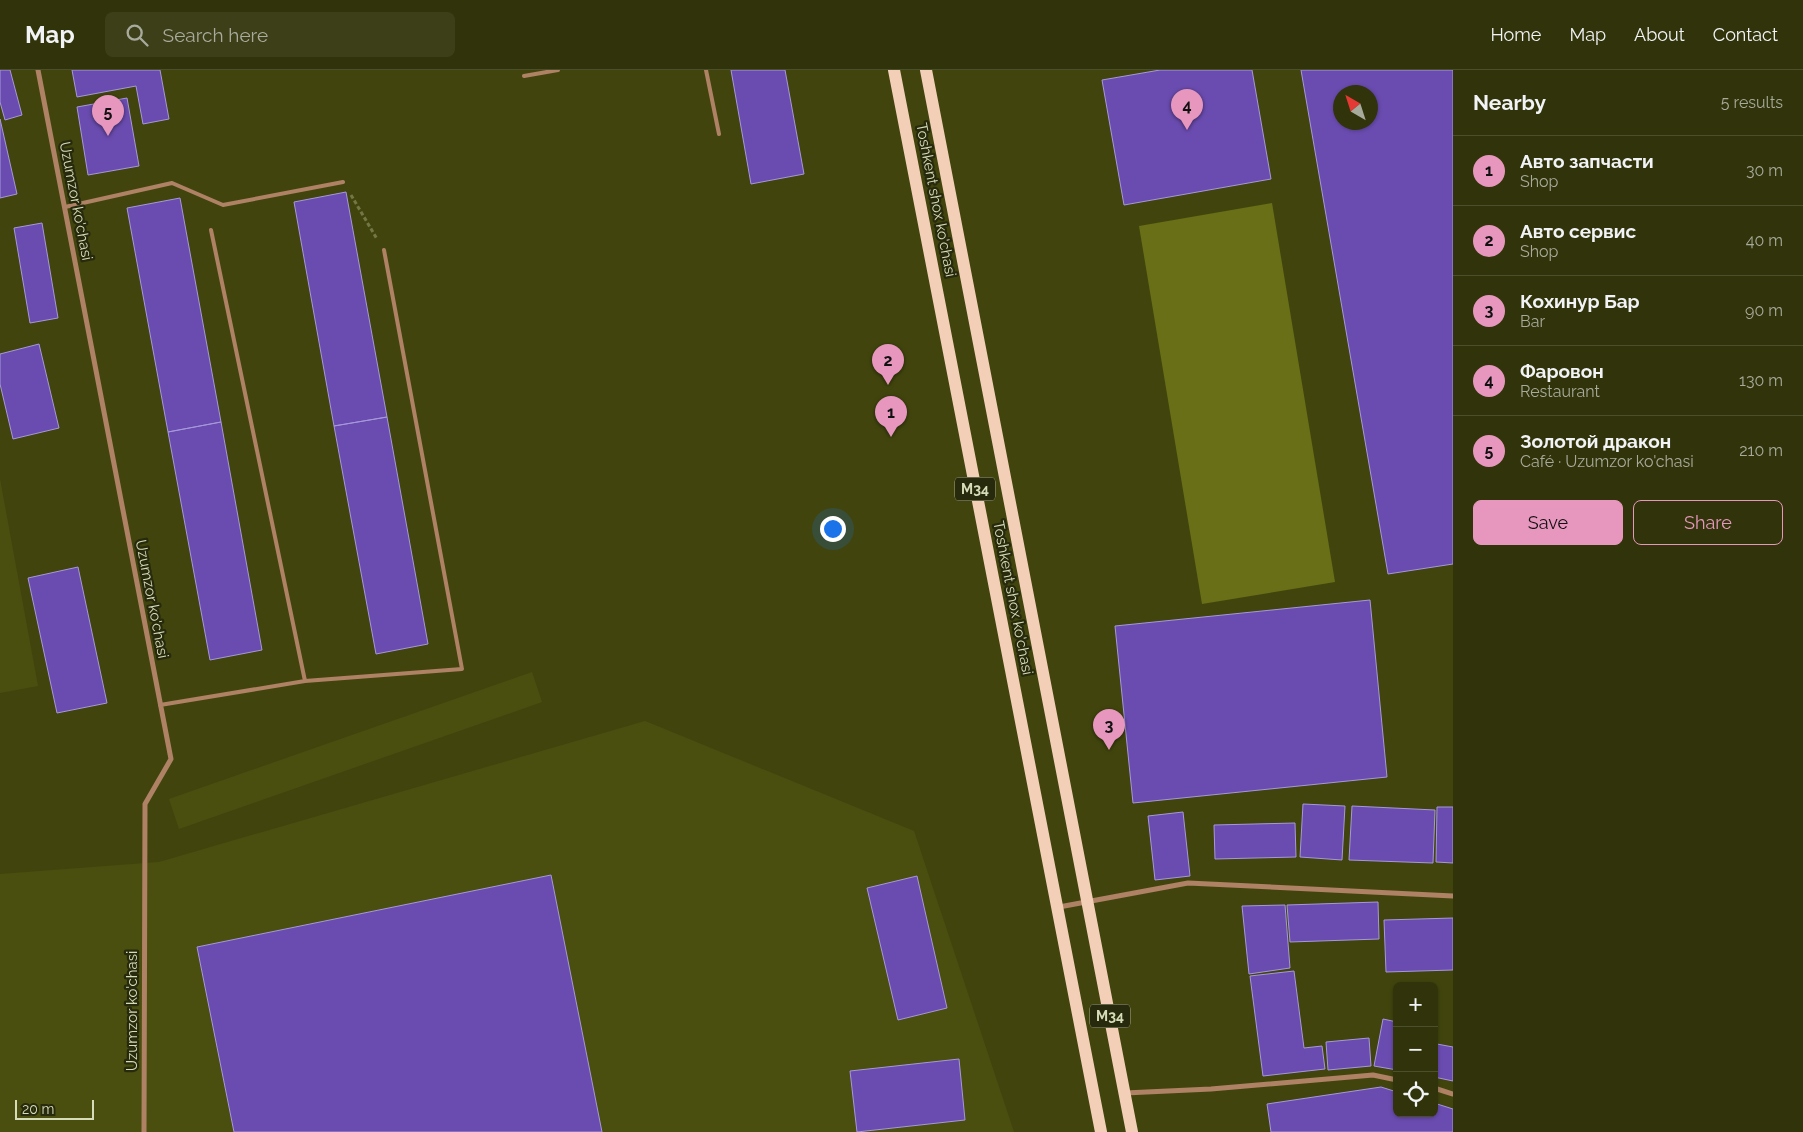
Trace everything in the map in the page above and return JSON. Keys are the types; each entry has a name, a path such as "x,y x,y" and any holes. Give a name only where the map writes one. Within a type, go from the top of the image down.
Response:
{"main road":[{"name":"Toshkent shox ko'chasi","path":"894,70 1101,1132"},
{"name":"Toshkent shox ko'chasi","path":"926,70 1132,1132"}],"street":[{"name":"Uzumzor ko'chasi","path":"38,70 170,759 145,804 144,1132"},
{"path":"1056,908 1188,883 1453,896"},
{"path":"1125,1094 1210,1089 1373,1075 1393,1079"},
{"path":"1438,1089 1453,1094"}],"lane":[{"path":"524,76 558,70"},
{"path":"706,70 719,134"},
{"path":"65,207 172,183 223,205 343,182"},
{"path":"211,230 305,682"},
{"path":"160,706 305,682 462,669 384,250"}],"path":[{"path":"343,182 384,250"}],"shaded area":[{"path":"1272,203 1335,582 1202,604 1139,226"},
{"path":"0,479 38,686 0,693"},
{"path":"532,672 542,702 179,829 169,799"},
{"path":"645,721 914,831 1014,1132 0,1132 0,874 159,862"}],"building":[{"path":"0,70 10,70 22,115 5,120 0,102"},
{"path":"72,70 160,70 169,119 143,124 136,86 77,97"},
{"path":"731,70 785,70 804,174 751,184"},
{"path":"1160,70 1252,70 1271,179 1124,205 1102,80"},
{"path":"1301,70 1453,70 1453,564 1388,574"},
{"path":"127,98 139,166 88,175 77,107"},
{"path":"0,119 17,194 0,198"},
{"path":"346,192 387,417 334,426 294,202"},
{"path":"180,198 221,422 168,432 127,208"},
{"path":"42,223 58,318 30,323 14,228"},
{"path":"39,344 59,428 13,439 0,384 0,354"},
{"path":"387,417 428,644 376,654 334,426"},
{"path":"221,422 262,650 210,660 168,432"},
{"path":"78,567 107,703 57,713 28,578"},
{"path":"1370,600 1387,777 1133,803 1115,626"},
{"path":"1303,804 1345,806 1342,860 1300,857"},
{"path":"1352,806 1435,810 1433,863 1349,860"},
{"path":"1437,807 1453,807 1453,863 1436,862"},
{"path":"1183,812 1190,876 1155,880 1148,816"},
{"path":"1295,823 1296,857 1215,859 1214,825"},
{"path":"551,875 602,1132 234,1132 197,947"},
{"path":"917,876 947,1008 898,1020 867,888"},
{"path":"1378,902 1379,939 1290,942 1287,905"},
{"path":"1285,905 1290,968 1249,974 1242,906"},
{"path":"1453,918 1453,970 1386,972 1384,920"},
{"path":"1294,971 1304,1048 1322,1046 1325,1069 1263,1076 1250,976"},
{"path":"1383,1019 1393,1021 1393,1069 1374,1066"},
{"path":"1369,1038 1371,1066 1328,1070 1326,1042"},
{"path":"1438,1044 1453,1047 1453,1081 1438,1078"},
{"path":"959,1059 965,1120 857,1132 850,1071"},
{"path":"1381,1087 1393,1091 1393,1117 1438,1117 1438,1104 1453,1109 1453,1132 1271,1132 1267,1104"}],"place":[{"name":"Фаровон","path":"1187,130"},
{"name":"Золотой дракон","path":"108,136"},
{"name":"Авто сервис","path":"888,385"},
{"name":"Авто запчасти","path":"891,437"},
{"name":"Кохинур Бар","path":"1109,750"}]}
